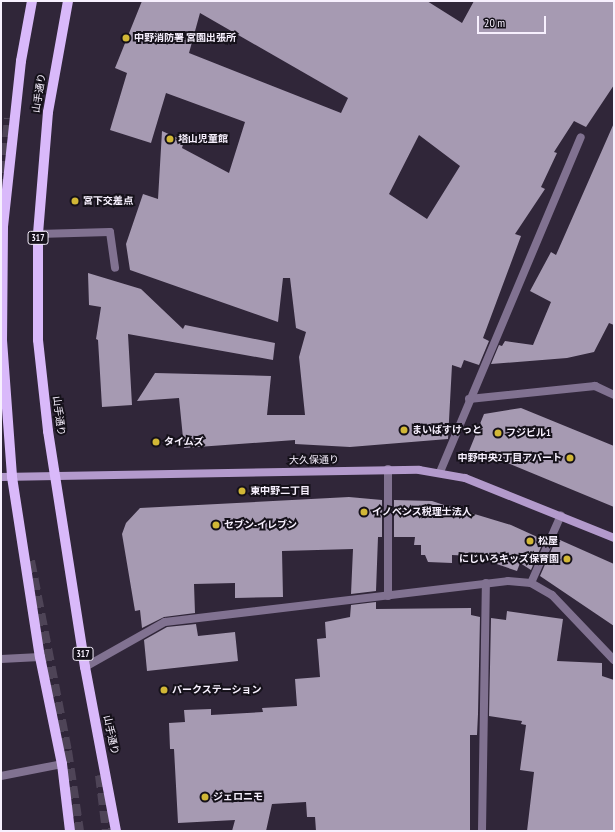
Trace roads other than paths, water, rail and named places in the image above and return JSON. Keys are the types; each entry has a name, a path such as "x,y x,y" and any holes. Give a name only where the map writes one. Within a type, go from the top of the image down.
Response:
{"main road":[{"name":"山手通り","path":"32,1 21,61 3,227 2,340 12,477 40,657 62,764 70,831"},
{"name":"山手通り","path":"68,1 48,112 38,234 38,340 48,430 85,667 116,831"},
{"name":"大久保通り","path":"1,477 388,469 440,472 483,484 614,538"}],"street":[{"path":"440,472 469,399 581,137"},
{"path":"38,234 110,232 115,268"},
{"path":"469,399 595,386 614,395"},
{"path":"388,469 388,596"},
{"path":"531,583 561,515"},
{"path":"85,667 165,622 508,581 531,583 552,595 614,660"},
{"path":"482,831 486,583"},
{"path":"1,659 40,657"},
{"path":"1,776 62,764"}],"tunnel":[{"path":"3,191 10,118"},
{"path":"29,561 66,751 78,831"},
{"path":"101,775 108,831"}],"place":[{"name":"中野消防署 宮園出張所","path":"126,38"},
{"name":"塔山児童館","path":"170,139"},
{"name":"宮下交差点","path":"75,201"},
{"name":"まいばすけっと","path":"404,430"},
{"name":"フジビル1","path":"498,433"},
{"name":"タイムズ","path":"156,442"},
{"name":"中野中央2丁目アパート","path":"570,458"},
{"name":"東中野二丁目","path":"242,491"},
{"name":"イノベンス税理士法人","path":"364,512"},
{"name":"セブン-イレブン","path":"216,525"},
{"name":"松屋","path":"530,541"},
{"name":"にじいろキッズ保育園","path":"567,559"},
{"name":"パークステーション","path":"164,690"},
{"name":"ジェロニモ","path":"205,797"}]}
